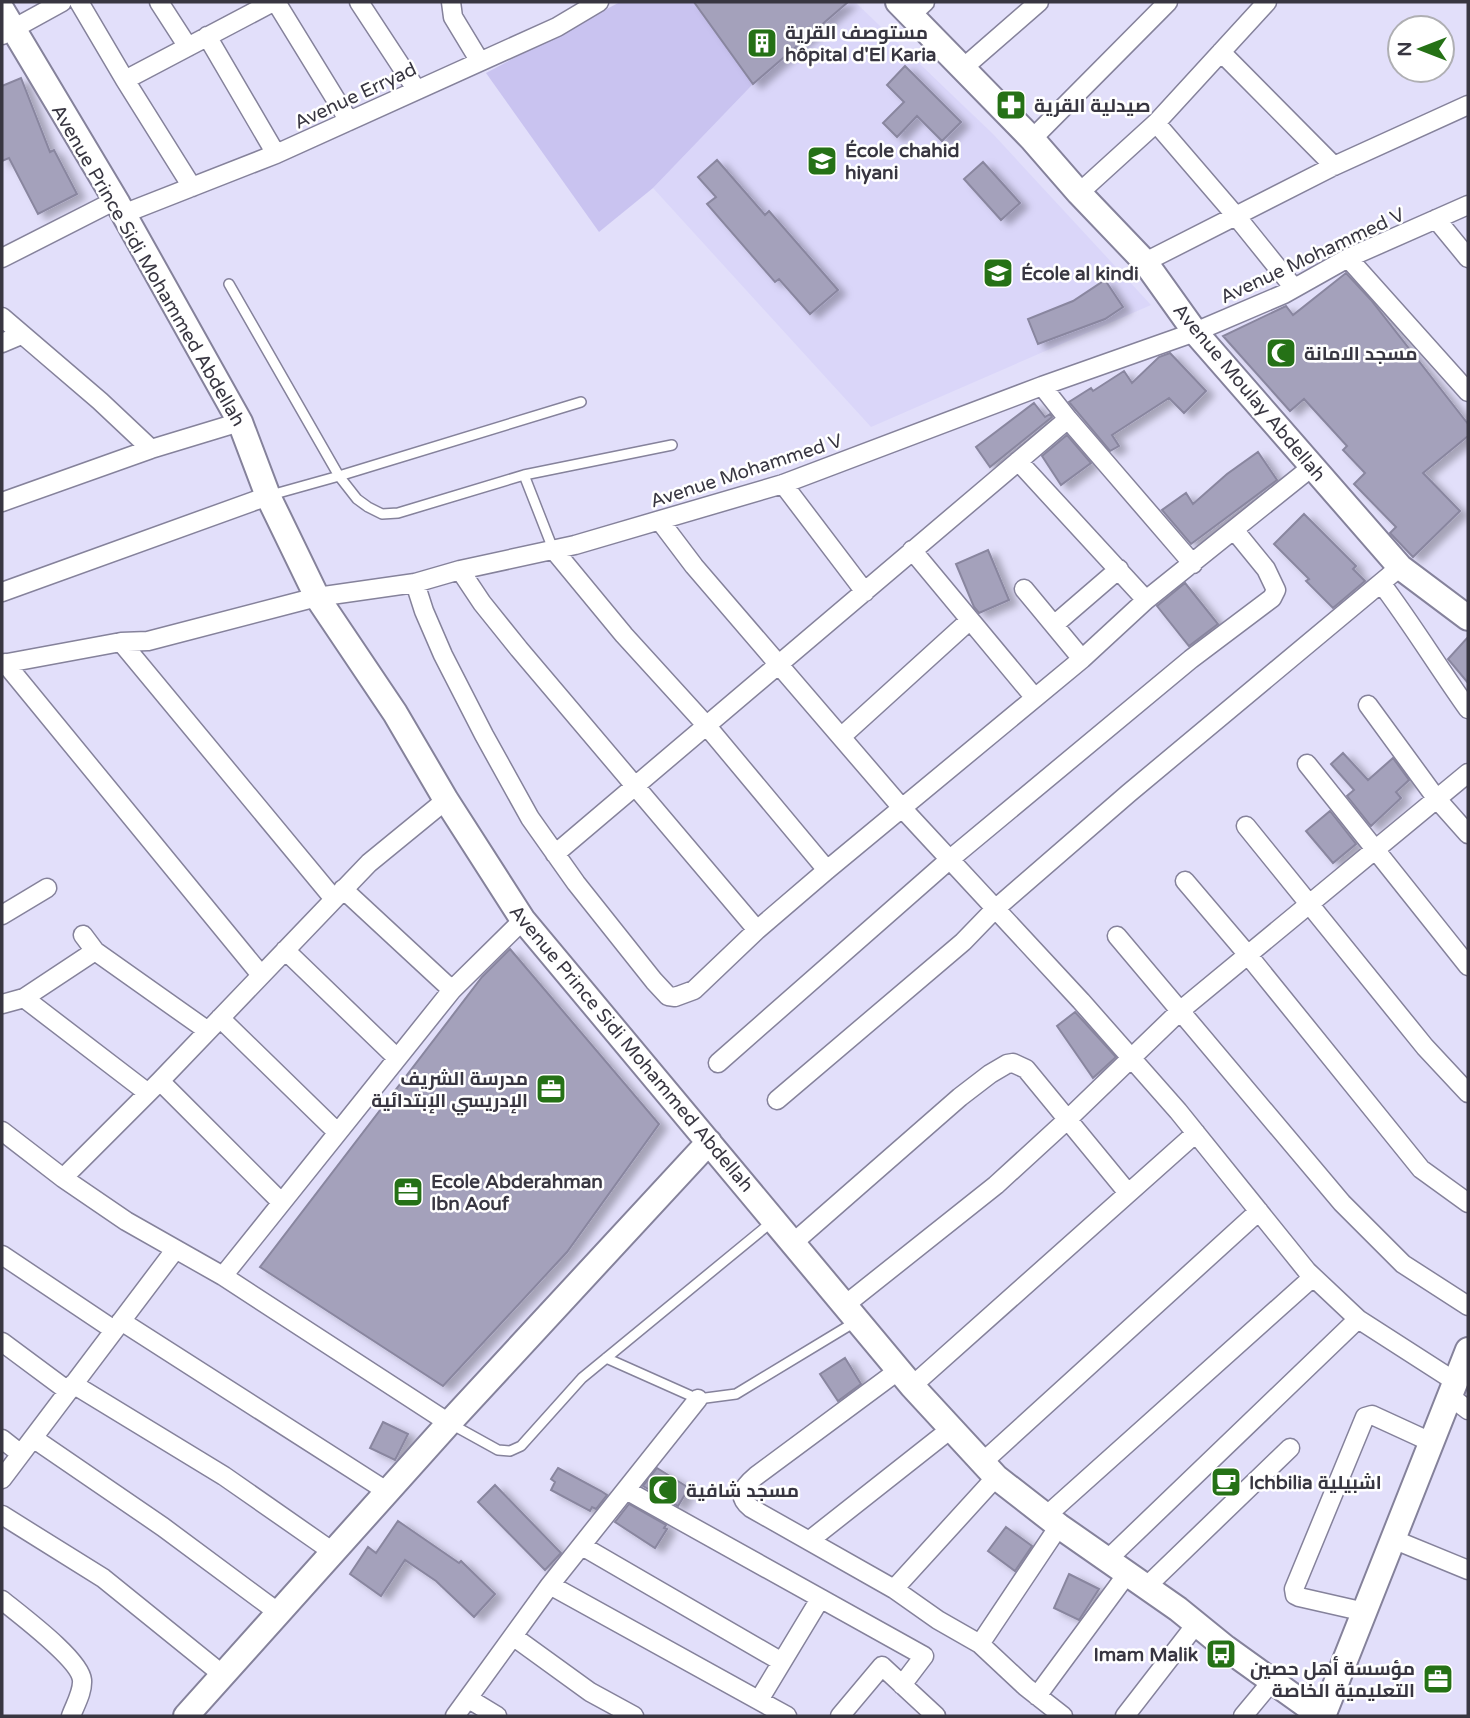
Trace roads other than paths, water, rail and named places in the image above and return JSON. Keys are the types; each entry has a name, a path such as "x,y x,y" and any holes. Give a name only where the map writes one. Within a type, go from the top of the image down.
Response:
{"street":[{"path":"5,25 62,2"},
{"path":"79,2 192,187"},
{"path":"159,2 188,47"},
{"path":"125,80 274,2 349,121"},
{"path":"359,2 415,89"},
{"path":"451,2 453,17 479,60"},
{"name":"Avenue Erryad","path":"2,258 119,207 192,187 276,154 557,27 599,2"},
{"path":"962,69 1039,2"},
{"path":"1032,139 1168,2"},
{"path":"1079,193 1156,123 1266,2"},
{"name":"Avenue Moulay Abdellah","path":"911,6 962,69 1032,139 1145,262 1195,332 1400,567 1468,618"},
{"name":"Avenue Prince Sidi Mohammed Abdellah","path":"5,25 119,207 240,422 268,496 317,597 396,713 446,800 523,920 906,1378 990,1469 1053,1521 1322,1716"},
{"path":"207,36 276,154"},
{"path":"1221,52 1334,166"},
{"path":"1145,262 1334,166 1468,105"},
{"path":"1156,123 1294,288"},
{"name":"Avenue Mohammed V","path":"3,663 121,642 148,641 317,597 415,583 660,521 783,484 1042,386 1195,332 1294,288 1348,258 1468,205"},
{"path":"1437,219 1468,258"},
{"path":"1348,258 1468,392"},
{"path":"2,317 100,401 151,449"},
{"path":"2,343 21,335"},
{"path":"1042,386 1193,564"},
{"path":"555,854 1068,418"},
{"path":"2,502 151,449 240,422"},
{"path":"1018,461 1146,600"},
{"path":"415,583 443,655 530,818 654,981 668,996 675,997 694,990 757,930 827,870 1082,659 1146,600 1313,466"},
{"path":"783,484 865,592"},
{"path":"2,592 268,496"},
{"path":"660,521 694,566 902,808 994,910 1081,1000 1196,1133 1313,1277 1358,1319 1458,1396"},
{"path":"718,1063 949,860 1191,659 1272,598 1276,590 1271,576 1235,531"},
{"path":"554,549 624,635 706,725 827,870"},
{"path":"912,550 1035,698"},
{"path":"777,1100 963,942 994,910 1140,784 1400,567"},
{"path":"1054,625 1119,569"},
{"path":"460,570 482,603 519,649 757,930"},
{"path":"1381,583 1468,709"},
{"path":"1024,589 1082,659"},
{"path":"841,737 970,620"},
{"path":"121,642 339,894 452,990"},
{"path":"3,663 261,975"},
{"path":"1368,705 1436,798 1468,834"},
{"path":"1307,764 1468,965"},
{"path":"851,1313 1067,1120 1181,1010 1468,773"},
{"path":"63,1178 369,863 446,800"},
{"path":"1246,826 1425,1047 1468,1093"},
{"path":"1185,881 1420,1169 1466,1198"},
{"path":"2,915 47,888"},
{"path":"223,1276 452,990 523,920"},
{"path":"83,935 95,951 214,1024 337,1132"},
{"path":"1117,936 1342,1203 1403,1264 1468,1306"},
{"path":"285,950 397,1058"},
{"path":"2,1004 24,998 95,951"},
{"path":"24,998 154,1087 281,1202"},
{"path":"793,1243 960,1097 1007,1064 1020,1065 1026,1069 1128,1193"},
{"path":"1063,1716 980,1644 938,1620 894,1589 744,1503 741,1496 743,1489 756,1476 906,1378 1196,1133"},
{"path":"4,1140 126,1221 223,1276 449,1423"},
{"path":"186,1716 449,1423 709,1142"},
{"path":"894,1589 990,1469 1259,1211"},
{"path":"2,1479 175,1250"},
{"path":"2,1255 388,1492"},
{"path":"980,1644 1053,1521 1313,1277"},
{"path":"1107,1560 1358,1319"},
{"path":"2,1342 71,1387 224,1476 333,1552"},
{"path":"1322,1716 1433,1443 1458,1396 1468,1350"},
{"path":"455,1716 551,1585 698,1399"},
{"path":"1366,1612 1299,1597 1295,1595 1294,1589 1366,1417 1372,1415 1433,1443"},
{"path":"810,1540 952,1428"},
{"path":"33,1438 163,1527 279,1613"},
{"path":"2,1439 21,1454"},
{"path":"1037,1696 1137,1581 1290,1448"},
{"path":"626,1490 924,1656 902,1685"},
{"path":"2,1515 103,1578 223,1675"},
{"path":"1395,1540 1468,1570"},
{"path":"582,1546 782,1662"},
{"path":"551,1585 787,1716"},
{"path":"759,1700 820,1599"},
{"path":"2,1600 50,1640 80,1672 82,1685 71,1716"},
{"path":"1125,1716 1197,1623"},
{"path":"514,1637 590,1692 634,1716"},
{"path":"840,1716 882,1666 929,1710"},
{"path":"1242,1716 1273,1680"},
{"path":"469,1699 497,1716"}],"lane":[{"path":"229,284 339,476 357,499 382,514 398,513 524,475 673,445"},
{"path":"268,496 581,402"},
{"path":"524,475 554,549"},
{"path":"449,1423 498,1450 510,1451 521,1446 582,1378 774,1220"},
{"path":"606,1358 698,1399 736,1394 851,1313"}],"place":[{"name":"مستوصف القرية hôpital d'El Karia","path":"762,43"},
{"name":"صيدلية القرية","path":"1011,105"},
{"name":"École chahid hiyani","path":"822,161"},
{"name":"École al kindi","path":"998,273"},
{"name":"مسجد الامانة","path":"1281,353"},
{"name":"مدرسة الشريف الإدريسي الإبتدائية","path":"551,1089"},
{"name":"Ecole Abderahman Ibn Aouf","path":"408,1192"},
{"name":"Ichbilia اشبيلية","path":"1226,1482"},
{"name":"مسجد شافية","path":"663,1490"},
{"name":"Imam Malik","path":"1221,1654"},
{"name":"مؤسسة أهل حصين التعليمية الخاصة","path":"1438,1679"}]}
